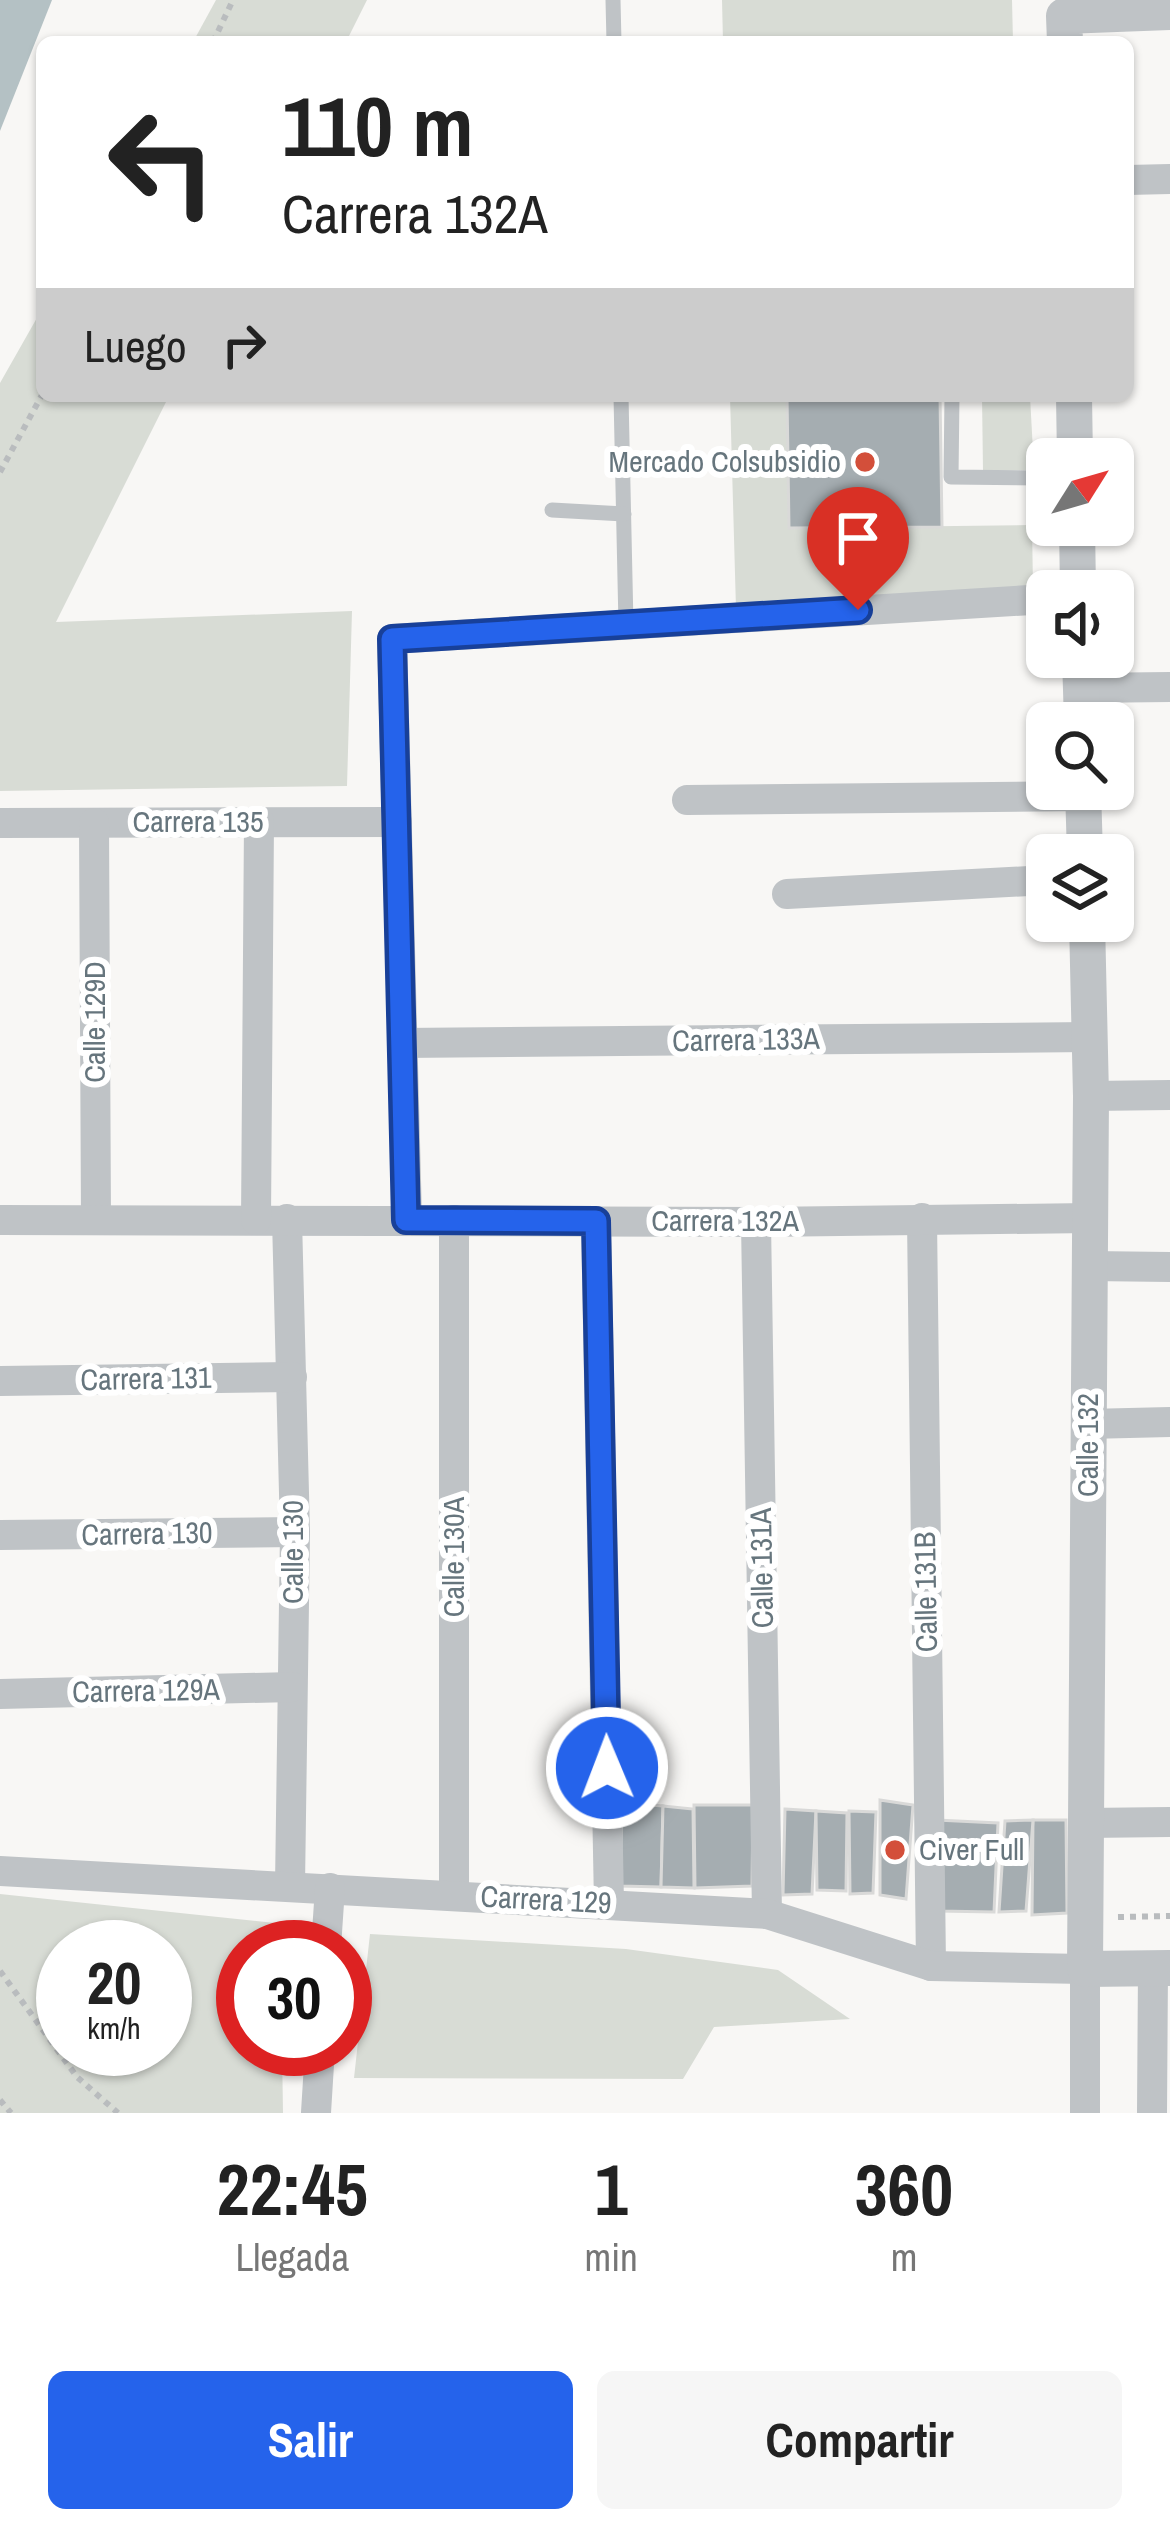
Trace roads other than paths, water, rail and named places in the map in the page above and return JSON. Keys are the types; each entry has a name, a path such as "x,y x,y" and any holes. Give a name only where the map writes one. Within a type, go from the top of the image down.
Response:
{"street":[{"path":"1064,19 1170,12"},
{"path":"1134,180 1170,179"},
{"path":"1074,402 1075,438"},
{"path":"406,1220 392,639 1026,600"},
{"path":"1081,689 1170,687"},
{"path":"687,800 1026,793"},
{"name":"Calle 130","path":"259,821 272,1219 292,1377 295,1532 290,1886"},
{"name":"Carrera 135","path":"0,824 397,822"},
{"name":"Calle 129D","path":"94,823 96,1220"},
{"path":"788,894 1026,881"},
{"name":"Calle 132","path":"1084,1969 1091,1096 1088,942"},
{"name":"Carrera 133A","path":"402,1043 1090,1036"},
{"path":"1091,1096 1170,1095"},
{"name":"Carrera 132A","path":"0,1220 1090,1218"},
{"name":"Calle 131B","path":"922,1219 931,1966"},
{"name":"Calle 130A","path":"454,1220 454,1895"},
{"path":"596,1221 609,1904"},
{"name":"Calle 131A","path":"756,1222 767,1913"},
{"path":"1090,1266 1170,1267"},
{"name":"Carrera 131","path":"0,1381 292,1377"},
{"path":"1088,1424 1170,1422"},
{"name":"Carrera 130","path":"0,1535 295,1532"},
{"name":"Carrera 129A","path":"0,1694 292,1687"},
{"path":"1086,1823 1170,1822"},
{"name":"Carrera 129","path":"0,1871 767,1913 931,1966 1084,1969"},
{"path":"328,1920 330,1888"},
{"path":"1085,2113 1084,1969 1161,1968 1152,2113"},
{"path":"316,2113 318,2076"}],"lane":[{"path":"613,0 614,36"},
{"path":"621,402 626,625"},
{"path":"952,402 951,477 1026,478"},
{"path":"552,510 624,514"}],"place":[{"name":"Mercado Colsubsidio","path":"865,462"},
{"name":"Civer Full","path":"895,1850"}]}
